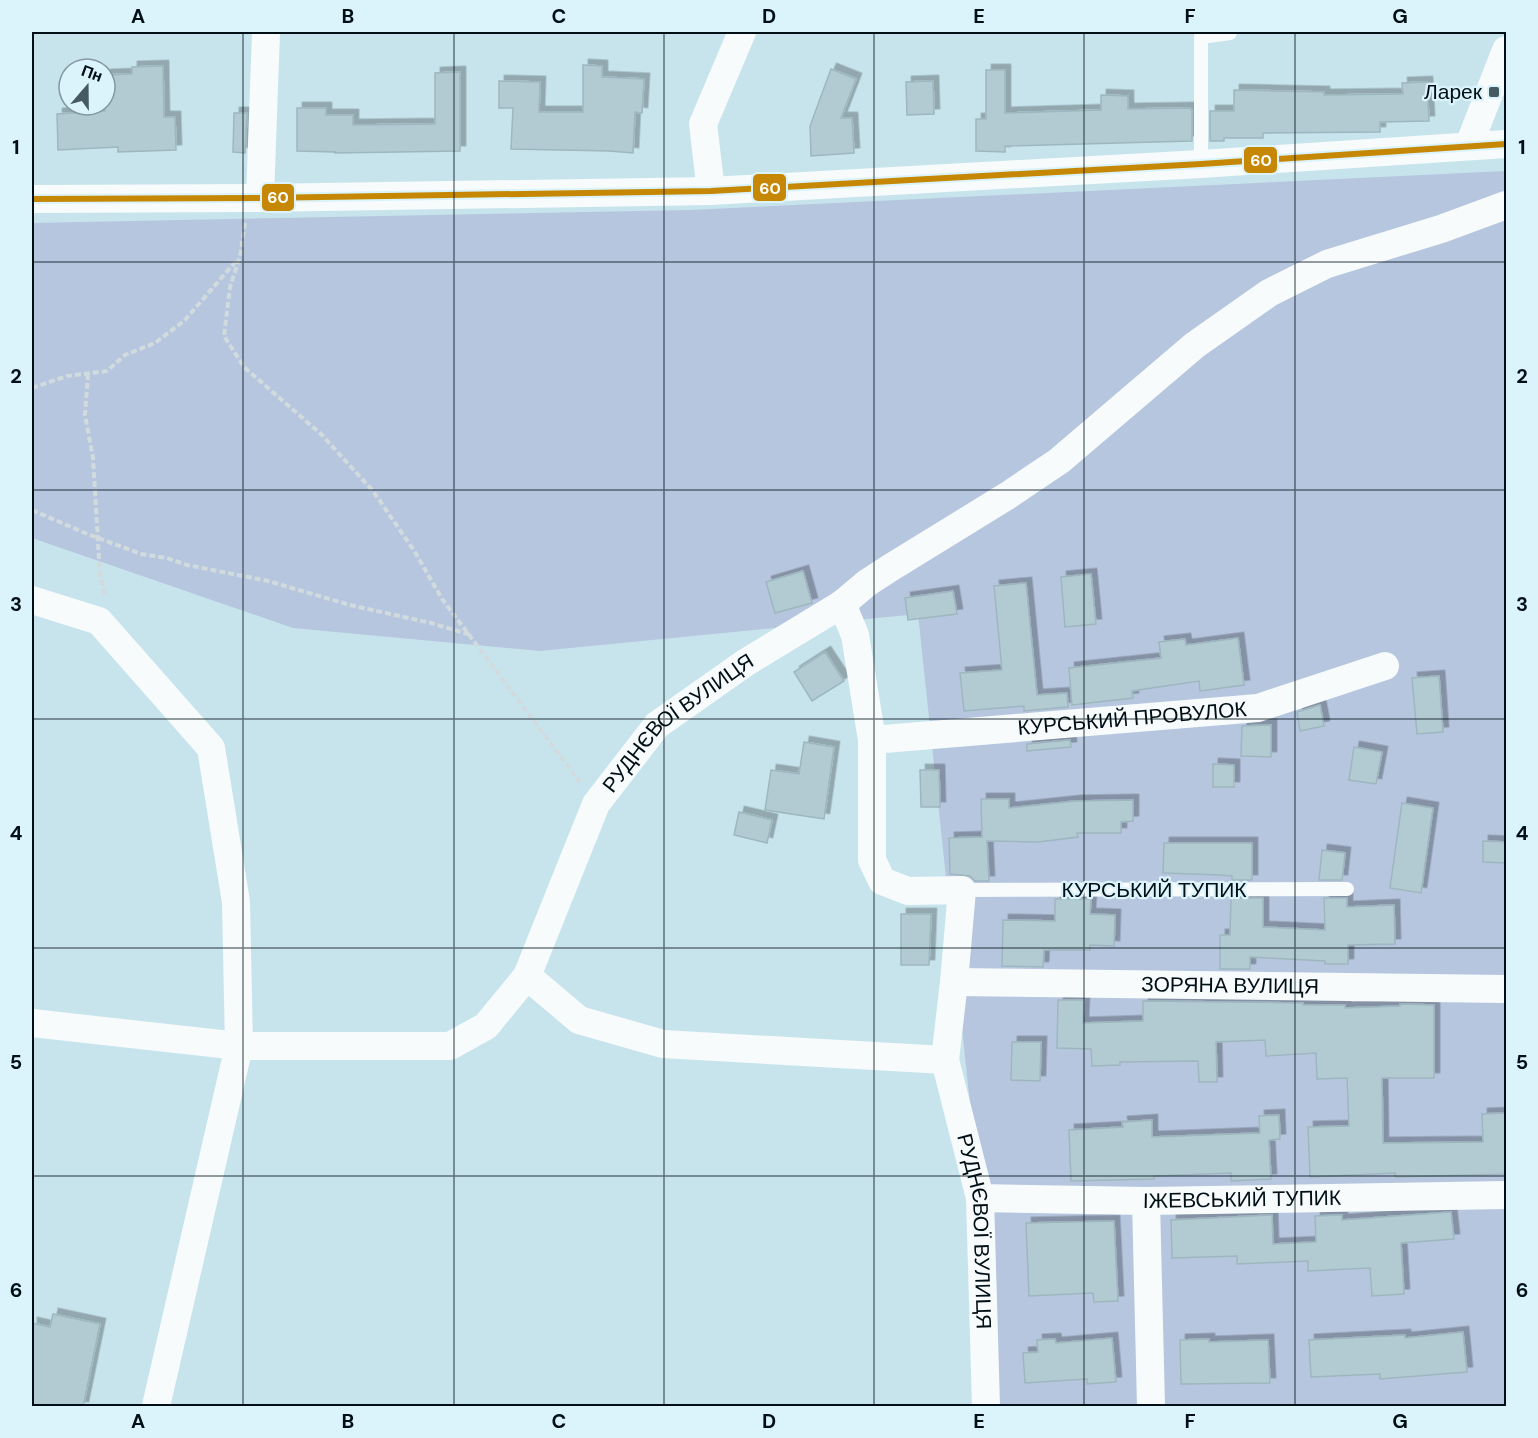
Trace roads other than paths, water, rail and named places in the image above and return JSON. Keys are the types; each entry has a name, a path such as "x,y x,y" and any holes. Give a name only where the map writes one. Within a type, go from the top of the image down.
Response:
{"street":[{"path":"261,198 266,32"},
{"path":"711,191 703,124 742,32"},
{"path":"1469,145 1506,50"},
{"path":"32,199 711,191 1201,164 1506,144"},
{"name":"РУДНЄВОЇ ВУЛИЦЯ","path":"32,1023 239,1046 450,1046 486,1026 527,976 596,804 657,725 745,663 842,604 867,583 1059,461 1195,345 1269,293 1327,264 1441,229 1506,205"},
{"path":"32,600 99,621 212,748 236,902 239,1046 156,1407"},
{"path":"842,604 855,634 872,740 872,860 882,881 908,891 962,890"},
{"name":"КУРСЬКИЙ ПРОВУЛОК","path":"872,740 1258,708 1385,666"},
{"name":"РУДНЄВОЇ ВУЛИЦЯ","path":"962,890 945,1060 980,1198 986,1407"},
{"path":"527,976 579,1020 663,1044 945,1060"},
{"name":"ЗОРЯНА ВУЛИЦЯ","path":"954,982 1506,989"},
{"name":"ІЖЕВСЬКИЙ ТУПИК","path":"980,1198 1146,1201 1506,1195"},
{"path":"1146,1201 1151,1407"}],"lane":[{"path":"1201,164 1201,37 1230,33"},
{"name":"КУРСЬКИЙ ТУПИК","path":"962,890 1347,889"}],"place":[{"name":"Ларек","path":"1494,92"}]}
